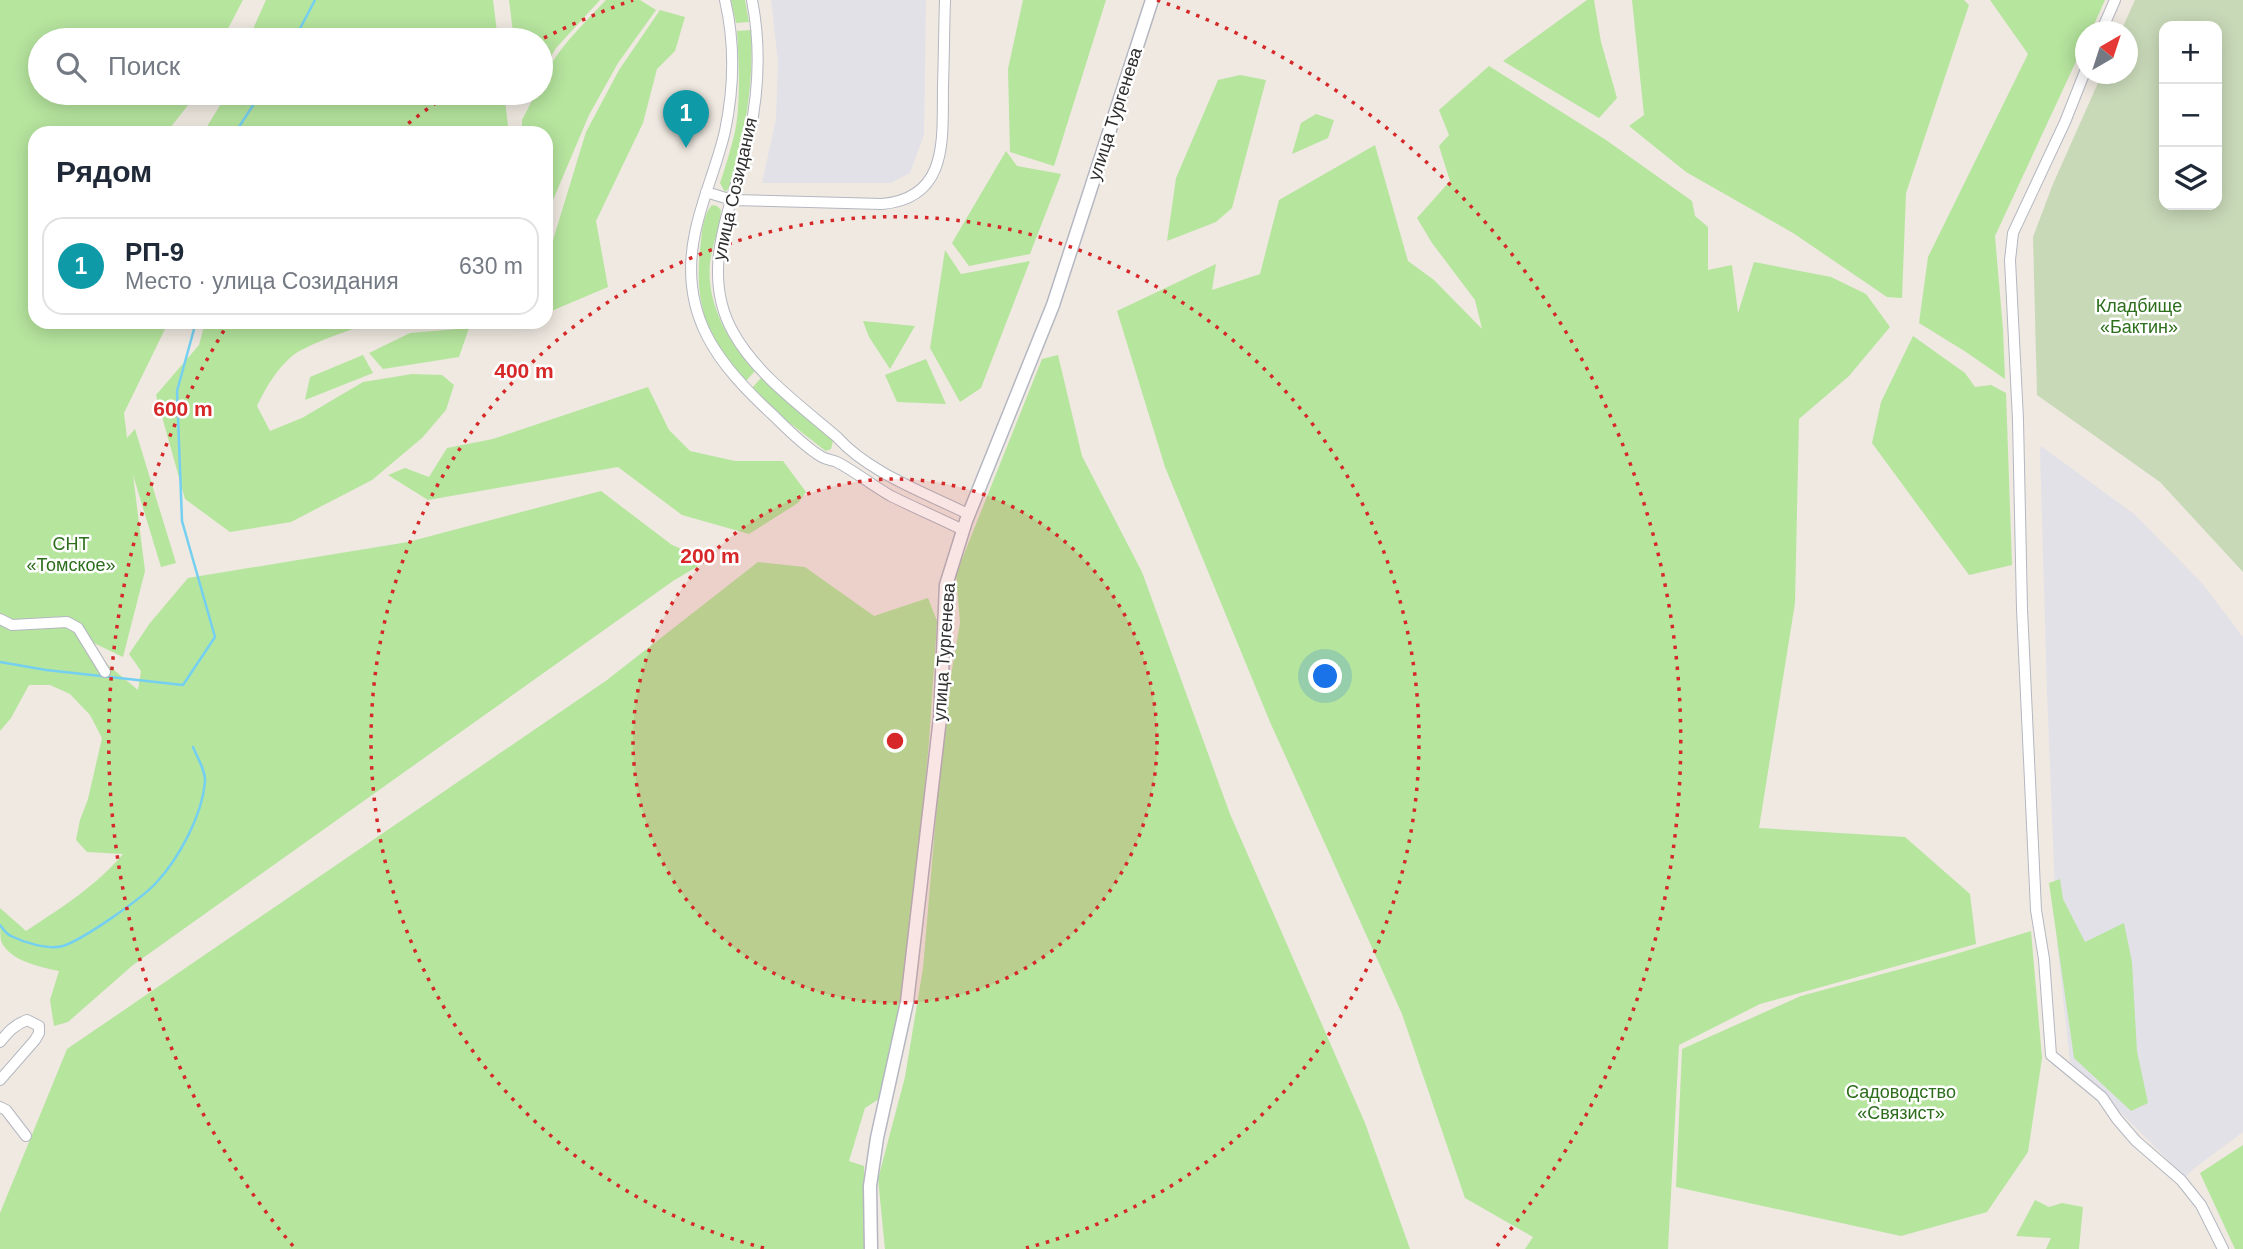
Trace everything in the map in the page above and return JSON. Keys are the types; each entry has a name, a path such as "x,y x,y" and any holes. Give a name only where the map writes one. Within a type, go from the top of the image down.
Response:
{"street":[{"name":"улица Созидания","path":"725,0 731,27 733,58 725,131 695,234 690,269 696,311 702,328 711,346 744,389 824,458 837,462 892,496 963,530"},
{"name":"улица Созидания","path":"752,0 757,25 758,86 749,138 720,239 716,266 721,302 732,331 762,370 847,448 866,462 968,514"},
{"path":"706,192 732,200 882,204 903,200 921,189 934,173 942,150 945,0"},
{"name":"улица Тургенева","path":"871,1249 870,1186 877,1138 907,1002 940,718 946,585 968,514 1053,305 1152,0"},
{"path":"2106,21 2115,0"},
{"path":"2079,84 2065,122 2013,233 2010,260 2036,910 2044,959 2051,1055 2102,1097 2136,1141 2181,1180 2201,1205 2223,1249"},
{"path":"824,458 832,457 838,451 838,437"},
{"path":"0,619 12,625 67,622 78,628 104,672"},
{"path":"0,1042 11,1028 20,1022 27,1020 39,1026 35,1040 0,1080"},
{"path":"0,1107 6,1110 26,1136"}],"shaded area":[{"path":"771,0 926,0 924,135 910,173 891,183 762,183 776,119 778,62"},
{"path":"2041,446 2134,514 2202,583 2243,637 2243,1132 2185,1177 2070,1062 2057,942"}],"green space":[{"name":"СНТ «Томское»","path":"0,0 243,0 228,28 28,28 28,105 188,105 172,126 28,126 28,329 165,329 124,413 127,438 135,429 176,563 161,567 133,475 145,571 123,657 81,637 91,651 138,690 141,671 129,654 150,623 188,578 408,542 601,491 672,545 708,560 673,581 133,965 68,1022 54,1026 50,1000 59,971 26,962 5,948 1,941 0,908 26,931 90,886 123,854 87,852 76,840 102,738 90,715 70,694 50,685 29,685 11,718 0,731"},
{"path":"266,0 493,0 496,28 253,28"},
{"path":"509,0 600,0 553,53 553,28 512,28"},
{"path":"606,0 640,0 656,10 618,63 589,115 553,200 553,126 522,126 522,120 530,105 553,105 553,61"},
{"path":"731,0 745,0 749,22 736,23"},
{"path":"1023,0 1106,0 1054,166 1010,152 1008,69"},
{"path":"1587,0 1594,0 1601,42 1617,98 1599,118 1503,61"},
{"path":"1632,0 1964,0 1969,5 1906,193 1902,298 1887,297 1793,233 1686,172 1629,126 1644,115"},
{"path":"1990,0 2105,0 2096,21 2075,21 2075,64 1995,236 2005,379 1919,323 1928,257 2028,54"},
{"name":"Кладбище «Бактин»","path":"2135,0 2243,0 2243,572 2160,482 2037,395 2033,237 2053,184 2098,84 2138,84 2138,21 2126,21"},
{"path":"660,10 685,17 675,51 657,69 643,123 596,221 608,287 553,310 553,240 586,132 619,70"},
{"path":"751,30 747,109 730,187 725,192 720,183 738,112 737,31"},
{"path":"1489,66 1606,140 1692,201 1695,216 1708,227 1708,270 1732,265 1738,313 1754,262 1831,277 1866,294 1890,327 1849,376 1799,419 1795,603 1759,828 1905,837 1970,894 1976,944 1760,1004 1679,1045 1668,1249 1525,1249 1533,1237 1465,1198 1402,1014 1270,722 1165,467 1117,311 1216,264 1212,290 1260,274 1279,200 1375,145 1408,261 1434,280 1482,329 1475,300 1432,243 1417,218 1450,181 1439,146 1449,135 1439,110"},
{"path":"1240,75 1266,80 1232,208 1216,222 1167,241 1176,178 1218,80"},
{"path":"506,105 508,126 207,126 219,107"},
{"path":"1316,114 1334,120 1328,138 1292,154 1301,123"},
{"path":"1006,151 1017,166 1061,174 1030,254 969,266 952,243"},
{"path":"712,205 721,210 710,263 712,293 728,335 755,371 746,381 712,333 701,301 701,237 705,217"},
{"path":"945,250 961,274 1030,261 981,388 960,402 930,348"},
{"path":"863,321 915,326 890,369 869,337"},
{"path":"203,329 354,329 309,346 286,361 257,406 270,431 302,418 363,382 412,374 442,375 454,385 446,410 422,438 372,480 291,522 230,532 185,499 156,395 199,345"},
{"path":"469,329 459,357 383,369 369,353 410,333"},
{"path":"1913,336 1965,373 1975,387 1991,385 2006,393 2012,565 1969,575 1872,443 1881,402"},
{"path":"363,355 373,373 305,400 310,377"},
{"path":"1058,355 1082,456 1142,572 1230,814 1365,1123 1410,1249 885,1249 878,1179 905,1077 923,968 945,710 960,623 956,574 1042,359"},
{"path":"926,359 946,404 897,402 885,375"},
{"path":"761,378 833,441 831,449 823,449 786,420 752,388"},
{"path":"648,387 669,430 690,451 735,461 783,461 806,492 798,503 749,534 682,515 618,467 428,500 388,475 405,468 429,477 447,448 493,439"},
{"path":"758,562 805,567 874,616 928,598 937,621 929,742 909,951 882,1097 865,1108 849,1161 864,1166 865,1249 0,1249 0,1213 67,1049 607,680"},
{"path":"2060,879 2063,899 2085,942 2124,923 2132,962 2137,1051 2148,1103 2131,1111 2074,1058 2049,883"},
{"name":"Садоводство «Связист»","path":"2031,931 2042,1058 2028,1152 1987,1212 1901,1236 1676,1187 1682,1049 1801,996"},
{"path":"2243,1145 2243,1249 2235,1249 2200,1173"},
{"path":"2035,1200 2049,1207 2062,1203 2083,1207 2079,1249 2046,1249 2051,1238 2016,1236"}],"waterway":[{"path":"300,28 315,0"},
{"path":"240,126 253,105"},
{"path":"0,662 46,670 183,685 215,637 182,521 177,391 194,329"},
{"path":"0,925 8,934 23,941 44,946 63,946 98,927 149,890 165,873 181,849 199,809 205,778 193,747"}],"place":[{"name":"РП-9","path":"686,148"}]}
